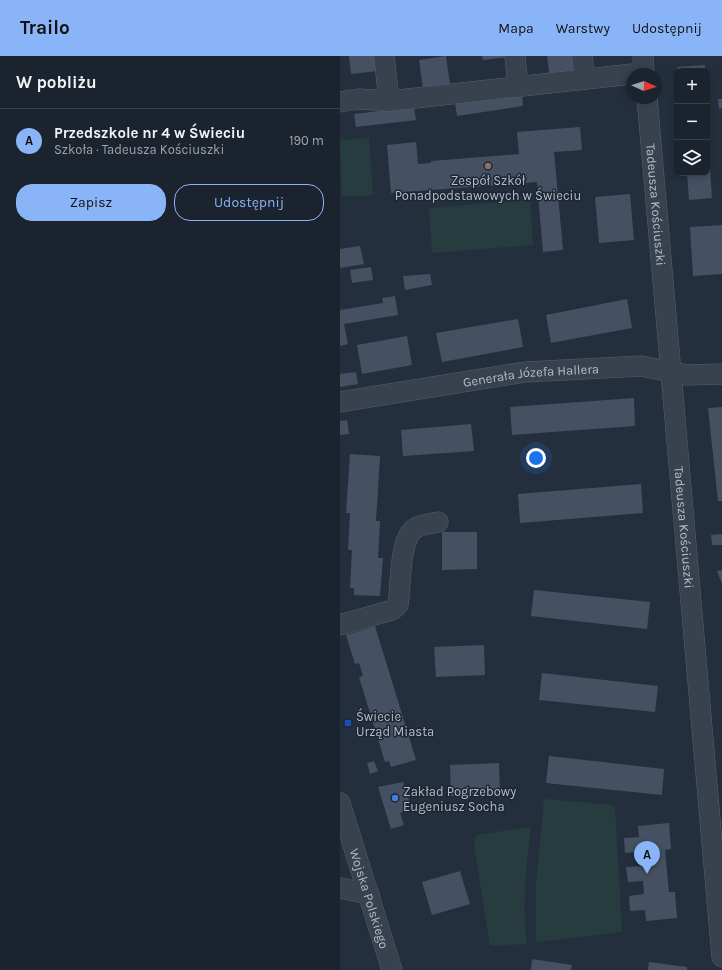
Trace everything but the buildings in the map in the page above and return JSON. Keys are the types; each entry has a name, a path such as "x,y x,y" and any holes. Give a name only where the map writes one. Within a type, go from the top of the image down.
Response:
{"street":[{"path":"384,56 389,101"},
{"path":"515,56 518,87"},
{"path":"582,56 585,79"},
{"path":"340,102 359,99 389,101 585,79 626,72"},
{"name":"Tadeusza Kościuszki","path":"648,104 722,958"},
{"name":"Generała Józefa Hallera","path":"340,402 525,372 641,366 687,375 722,374"},
{"path":"340,625 392,610 398,605 404,547 407,538 414,530 423,525 438,522"},
{"name":"Wojska Polskiego","path":"340,803 392,970"},
{"path":"340,888 369,894"}],"green space":[{"path":"369,138 373,195 342,197 340,140"},
{"path":"530,200 533,245 432,253 429,208"},
{"path":"544,799 615,805 622,932 536,942 536,884"},
{"path":"531,827 526,871 525,900 527,944 490,946 474,845 476,835"}],"place":[{"name":"Zespół Szkół Ponadpodstawowych w Świeciu","path":"488,166"},
{"name":"Świecie Urząd Miasta","path":"348,723"},
{"name":"Zakład Pogrzebowy Eugeniusz Socha","path":"395,798"},
{"name":"Przedszkole nr 4 w Świeciu","path":"647,874"}]}
